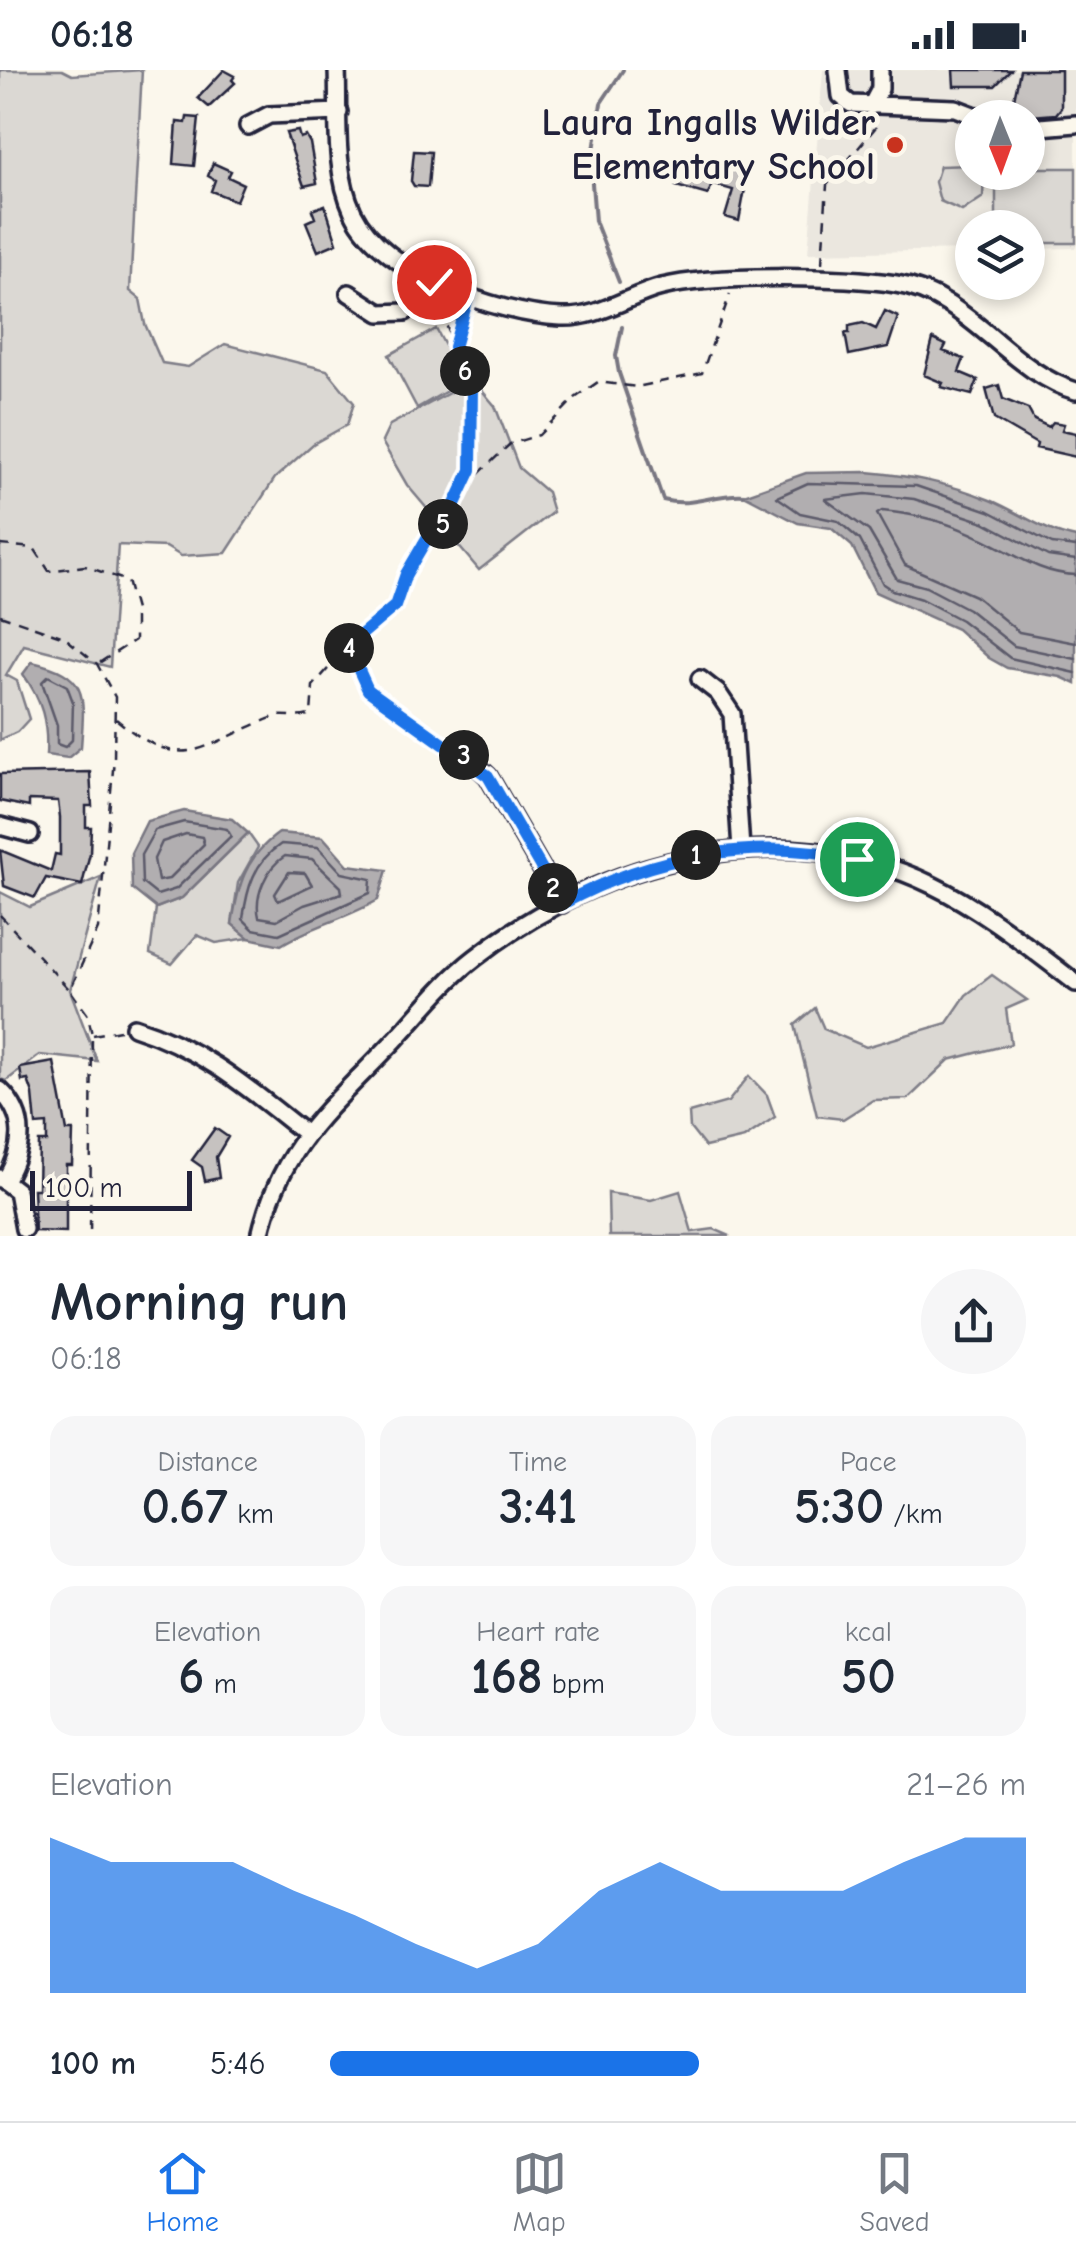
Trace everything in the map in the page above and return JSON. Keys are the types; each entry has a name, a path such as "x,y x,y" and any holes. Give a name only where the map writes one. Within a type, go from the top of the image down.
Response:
{"street":[{"path":"337,70 344,184 354,213 388,256 434,282 520,311 564,318 615,307 661,287 733,281 900,284 956,309 1049,380 1076,391"},
{"path":"838,70 841,96 851,104 955,108"},
{"path":"875,106 880,70"},
{"path":"248,126 269,115 339,112"},
{"path":"1045,127 1076,124"},
{"path":"350,294 380,313 405,312"},
{"path":"700,679 718,693 732,714 742,849"},
{"path":"465,755 488,776 562,904"},
{"path":"0,826 30,834"},
{"path":"260,1236 280,1171 306,1134 471,961 562,904 652,865 742,849 835,854 919,879 987,916 1076,983"},
{"path":"134,1026 179,1041 210,1060 306,1134"},
{"path":"0,1090 16,1106 21,1135 3,1178 17,1191 24,1228"}],"path":[{"path":"821,280 827,185 876,127 875,106"},
{"path":"464,488 510,444 539,436 575,398 598,382 637,387 702,373 724,318 733,281"},
{"path":"454,347 469,294"},
{"path":"114,718 146,744 168,753 196,749 280,715 298,720 311,714 314,686 348,646 395,606 406,574 430,533 446,523 464,488 471,470 474,429 472,386 447,326 431,311 405,312"},
{"path":"0,545 34,548 49,571 85,566 127,581 135,610 135,640 98,664"},
{"path":"0,615 64,637 98,664 115,697 98,929 70,990"},
{"path":"348,646 368,690 465,755"},
{"path":"0,915 70,990 88,1015 92,1036 90,1236"},
{"path":"92,1036 134,1026"}],"shaded area":[{"path":"0,70 62,70 72,75 142,70 130,291 140,299 145,324 162,363 188,367 225,344 327,370 354,403 347,425 313,444 275,478 226,553 181,556 166,547 118,545 110,667 24,645 6,675 17,681 29,719 17,732 0,740"},
{"name":"Laura Ingalls Wilder Elementary School","path":"823,70 1076,70 1076,248 1045,249 1045,210 955,210 955,250 808,253"},
{"path":"940,166 955,166 955,190 983,190 983,197 964,210 940,201 935,182"},
{"path":"1045,168 1076,168 1076,243 1045,243 1045,210 996,210 996,190 1045,190"},
{"path":"436,329 464,381 417,408 389,355"},
{"path":"473,380 495,406 519,468 547,492 553,512 479,570 407,485 382,442 390,425"},
{"path":"248,833 258,847 238,883 232,924 249,938 216,943 197,935 172,964 150,954 156,908 182,898"},
{"path":"101,877 70,990 97,1061 40,1055 6,1081 0,1079 0,892 30,907"},
{"path":"992,975 1027,1000 1006,1009 1011,1044 949,1060 908,1099 873,1100 843,1119 817,1116 795,1025 815,1008 824,1029 866,1047 947,1023 966,995"},
{"path":"749,1076 767,1095 775,1117 744,1138 705,1147 690,1128 689,1113 728,1102"},
{"path":"680,1191 692,1232 714,1229 730,1236 609,1236 608,1193 651,1200"}],"water":[{"path":"867,472 960,489 1076,538 1076,684 1061,677 1007,668 989,658 957,629 875,592 852,546 831,528 798,523 744,495 806,473"},
{"path":"32,662 64,673 79,690 83,713 81,747 68,758 46,755 42,712 23,674"},
{"path":"184,811 232,819 248,833 182,898 156,908 132,889 131,853 147,821"},
{"path":"279,833 323,837 348,865 387,870 378,900 281,945 249,938 232,924 237,897 251,862"}],"building":[{"path":"224,70 235,76 235,83 209,107 198,98"},
{"path":"953,70 1011,70 995,86 954,86"},
{"path":"1020,70 1061,70 1061,108 1056,114 1045,115 1045,100 1014,100"},
{"path":"187,117 199,118 194,166 174,164 177,122 186,123"},
{"path":"298,131 300,138 306,136 310,143 317,183 304,186 286,133"},
{"path":"414,151 431,152 428,187 414,186 411,181"},
{"path":"690,157 748,173 739,221 725,217 733,190 712,184 708,195 676,186"},
{"path":"213,163 231,171 228,177 243,184 236,201 211,191 215,180 208,176"},
{"path":"325,205 337,243 318,251 306,222 315,218 312,210"},
{"path":"885,311 898,317 888,347 849,355 845,333 849,333 849,326 863,323 876,329"},
{"path":"933,339 946,345 943,351 964,359 959,372 978,380 972,395 941,387 943,383 924,375"},
{"path":"999,385 1003,399 1028,409 1034,420 1049,427 1053,422 1064,424 1062,430 1076,433 1076,457 1036,448 1037,444 994,419 986,389"},
{"path":"90,772 92,806 86,806 86,827 91,827 90,853 82,885 46,878 35,898 4,886 0,850 51,871 55,854 60,855 60,817 58,801 29,800 29,807 0,801 0,774"},
{"path":"54,1062 67,1131 73,1131 72,1165 66,1165 66,1232 35,1231 33,1189 38,1189 39,1142 47,1142 47,1124 36,1125 33,1094 28,1080 22,1081 20,1068"},
{"path":"215,1128 228,1137 216,1157 219,1178 205,1181 202,1167 192,1160"}],"waterway":[{"path":"619,282 595,221 591,171 601,103 623,70"},
{"path":"622,327 616,356 619,373 663,500 684,502 744,495"}],"place":[{"name":"Laura Ingalls Wilder Elementary School","path":"895,145"}],"route":[{"path":"434,282 469,294 461,316 460,338 454,347 472,386 471,470 446,523 430,533 406,574 395,606 348,646 368,690 465,755 488,776 562,904 652,865 706,853 793,850 857,859"}]}
